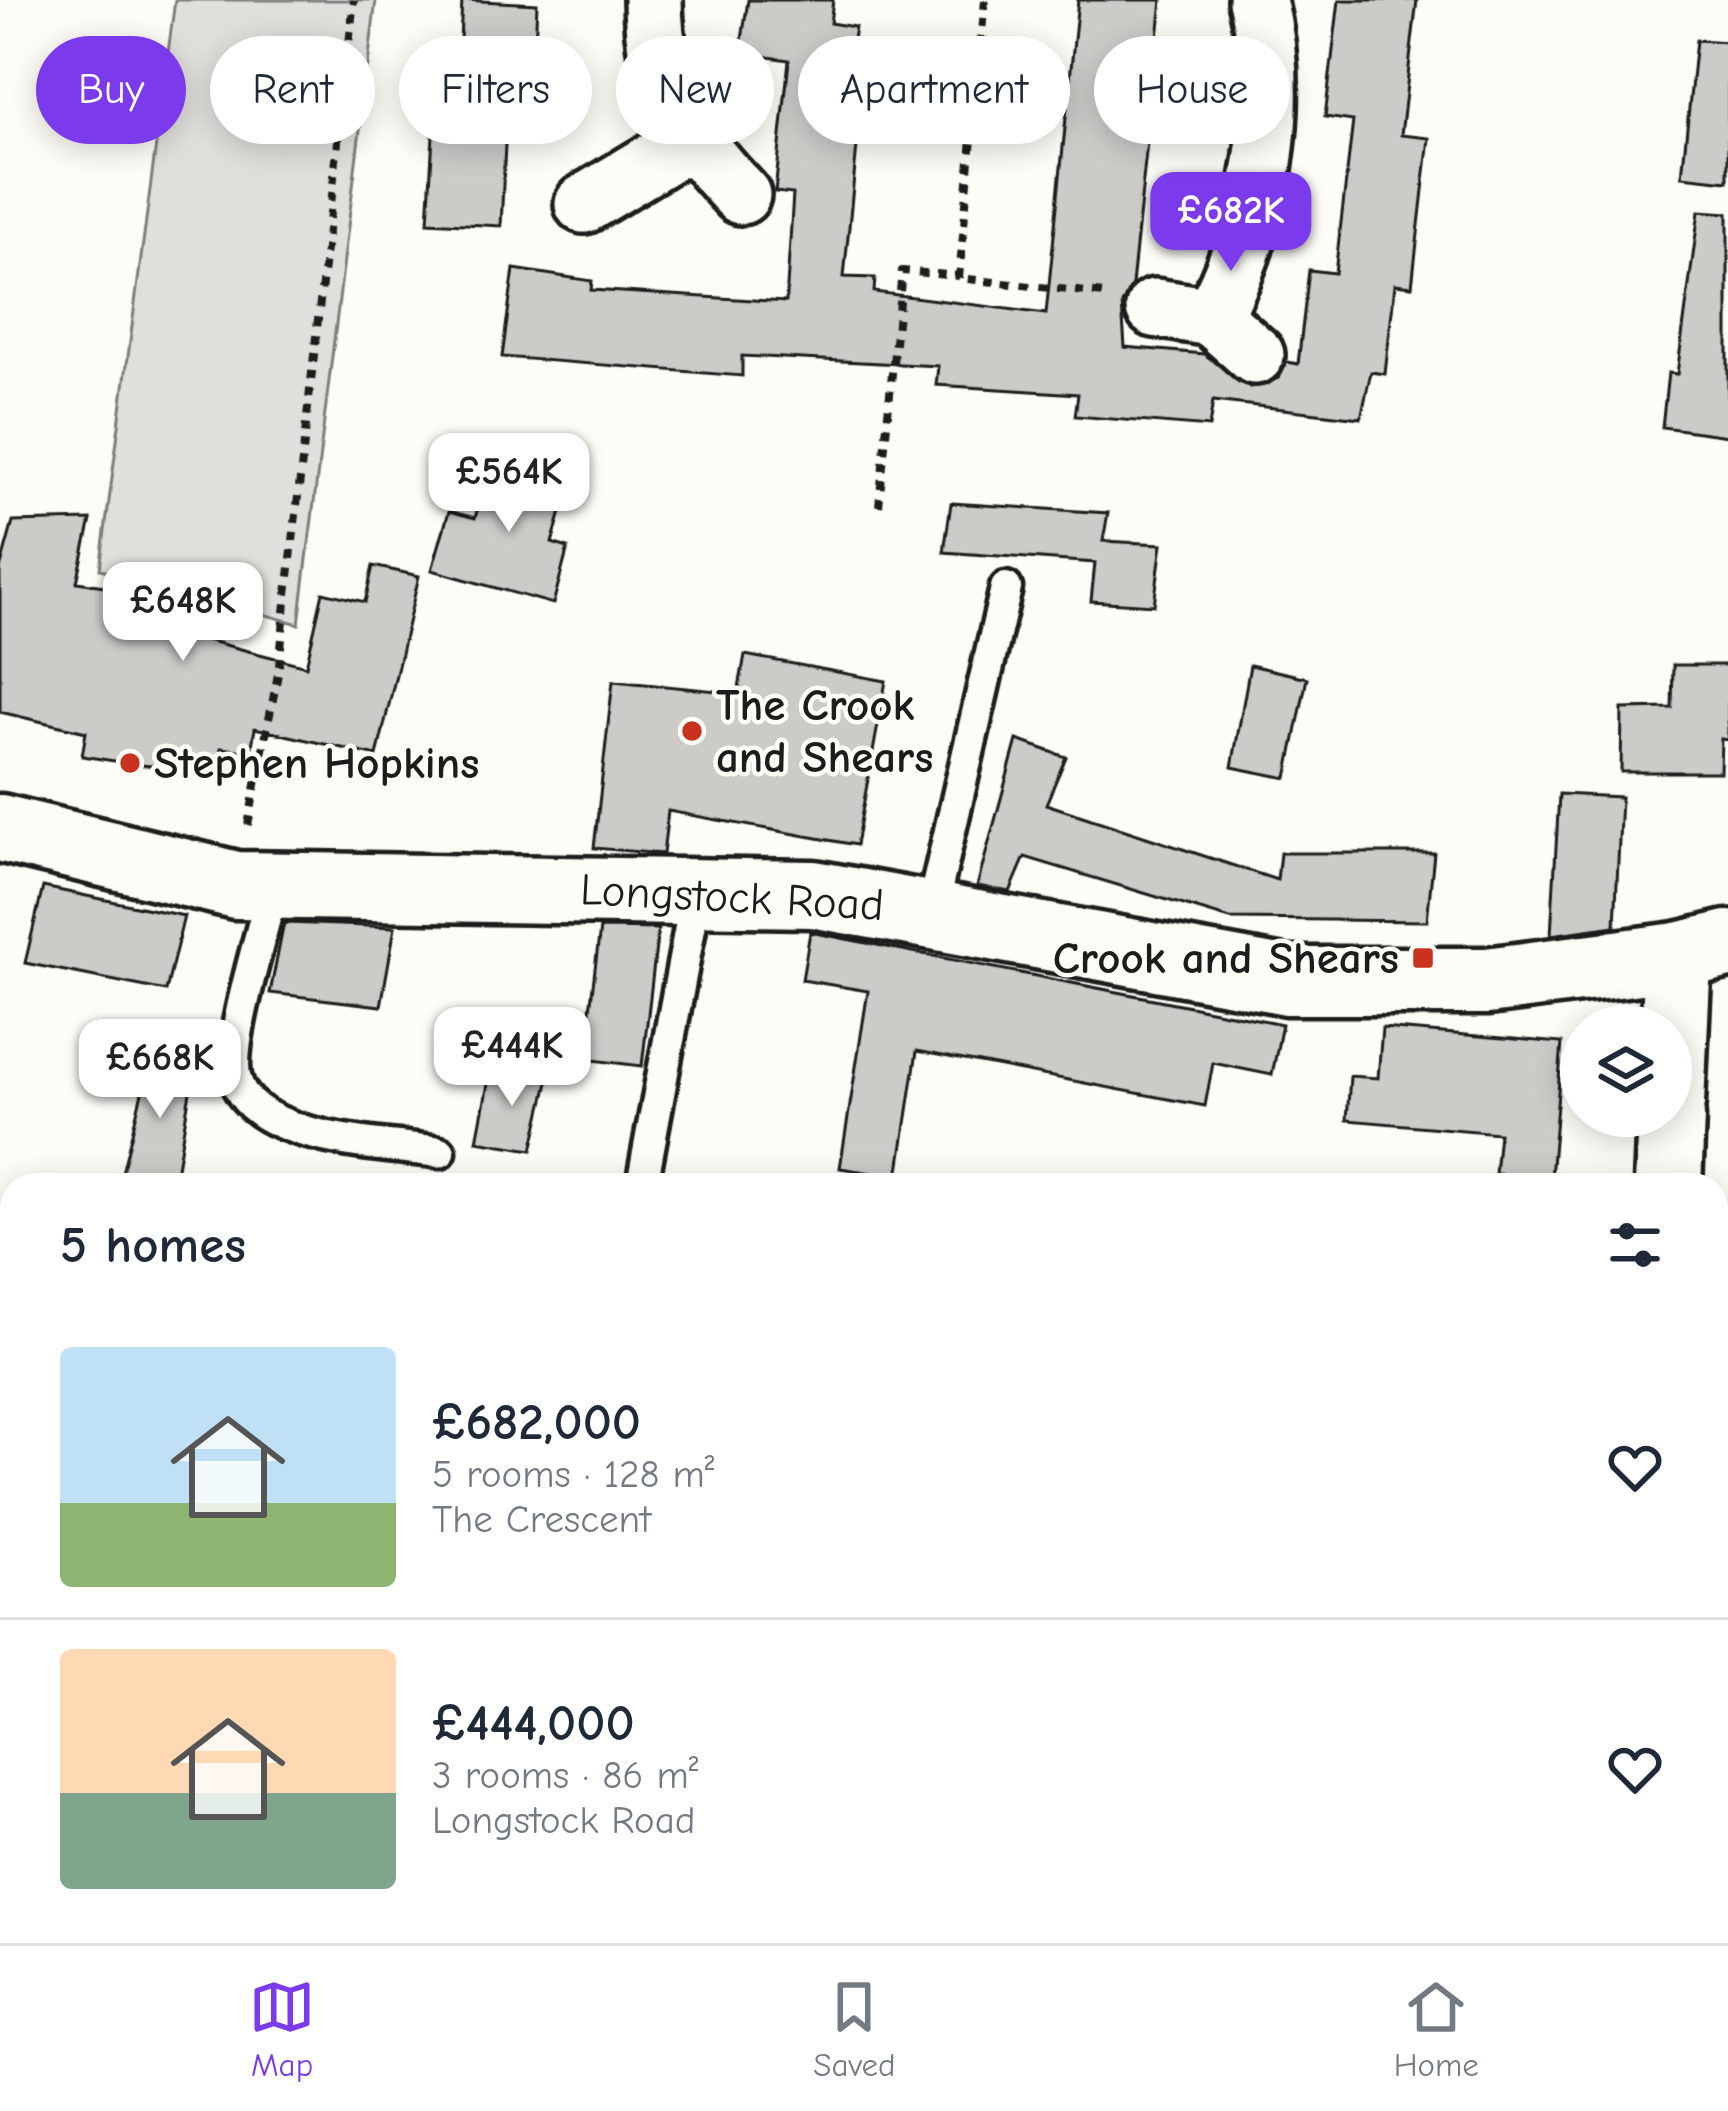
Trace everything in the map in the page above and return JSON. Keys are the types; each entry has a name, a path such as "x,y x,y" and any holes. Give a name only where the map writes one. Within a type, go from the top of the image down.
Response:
{"street":[{"path":"653,0 653,36"},
{"path":"1213,317 1235,275 1253,218 1268,65 1257,0"},
{"path":"584,204 683,144"},
{"path":"694,144 741,195"},
{"path":"1155,308 1213,317 1255,355"},
{"name":"Longstock Road","path":"0,828 255,886 813,894 1288,981 1486,981 1703,950"},
{"path":"1691,1005 1703,950"},
{"path":"1669,1173 1670,1137"}],"lane":[{"path":"931,913 1006,587"},
{"path":"255,886 235,1075 244,1095 274,1122 308,1133 440,1151"},
{"path":"644,1173 697,890"}],"path":[{"path":"255,886 354,0"},
{"path":"959,276 985,0"},
{"path":"879,506 902,271 1142,299 1155,308"}],"shaded area":[{"path":"175,0 376,0 372,36 210,36 210,144 358,144 299,624 100,569 156,144 186,144 186,36 170,36"}],"building":[{"path":"462,0 537,4 535,36 460,36"},
{"path":"748,0 833,0 830,23 855,27 854,36 798,36 798,144 857,144 844,277 875,278 874,292 1046,314 1063,144 1070,144 1070,78 1078,0 1162,0 1158,36 1094,36 1094,144 1147,144 1132,285 1122,304 1125,347 1204,354 1250,387 1279,378 1287,362 1298,364 1309,270 1335,273 1353,121 1325,117 1339,0 1417,0 1401,135 1429,138 1412,286 1395,284 1385,374 1371,372 1361,418 1213,401 1209,427 1075,416 1078,394 936,385 938,366 742,356 742,376 502,357 514,269 592,281 591,290 786,302 793,194 775,192 789,60 774,58 774,36 743,36"},
{"path":"1696,40 1728,42 1728,181 1682,176"},
{"path":"432,144 505,144 501,226 428,222"},
{"path":"1699,211 1728,213 1728,436 1662,427 1668,373 1677,374"},
{"path":"491,460 570,481 552,543 568,548 553,604 432,570 449,511 475,518"},
{"path":"951,503 1108,513 1103,541 1162,544 1154,605 1091,601 1095,563 944,552"},
{"path":"91,520 77,582 166,595 160,628 306,666 323,592 365,602 373,566 419,576 377,756 255,728 251,752 221,748 217,771 140,765 82,756 86,732 0,712 0,569 13,522"},
{"path":"745,655 886,681 856,845 668,811 663,854 594,848 613,681 738,693"},
{"path":"1250,665 1307,678 1287,778 1232,767"},
{"path":"1673,665 1728,665 1728,740 1721,739 1720,772 1621,772 1622,709 1672,708"},
{"path":"1017,740 1066,757 1046,804 1277,880 1280,853 1434,853 1427,921 1230,919 1025,857 1010,892 977,886"},
{"path":"1559,794 1621,797 1615,926 1551,935"},
{"path":"43,887 184,916 166,991 25,963"},
{"path":"284,923 395,927 381,1006 270,993"},
{"path":"600,928 658,929 642,1066 584,1059"},
{"path":"810,932 1282,1024 1272,1075 1213,1063 1205,1106 917,1051 899,1173 872,1173 840,1168 868,991 802,980"},
{"path":"1382,1028 1560,1043 1551,1173 1495,1173 1499,1133 1347,1120 1350,1076 1378,1078"},
{"path":"153,1048 196,1057 176,1173 122,1173"},
{"path":"491,1068 549,1078 532,1150 477,1141"}],"place":[{"name":"The Crook and Shears","path":"692,731"},
{"name":"Stephen Hopkins","path":"130,763"},
{"name":"Crook and Shears","path":"1423,958"}]}
